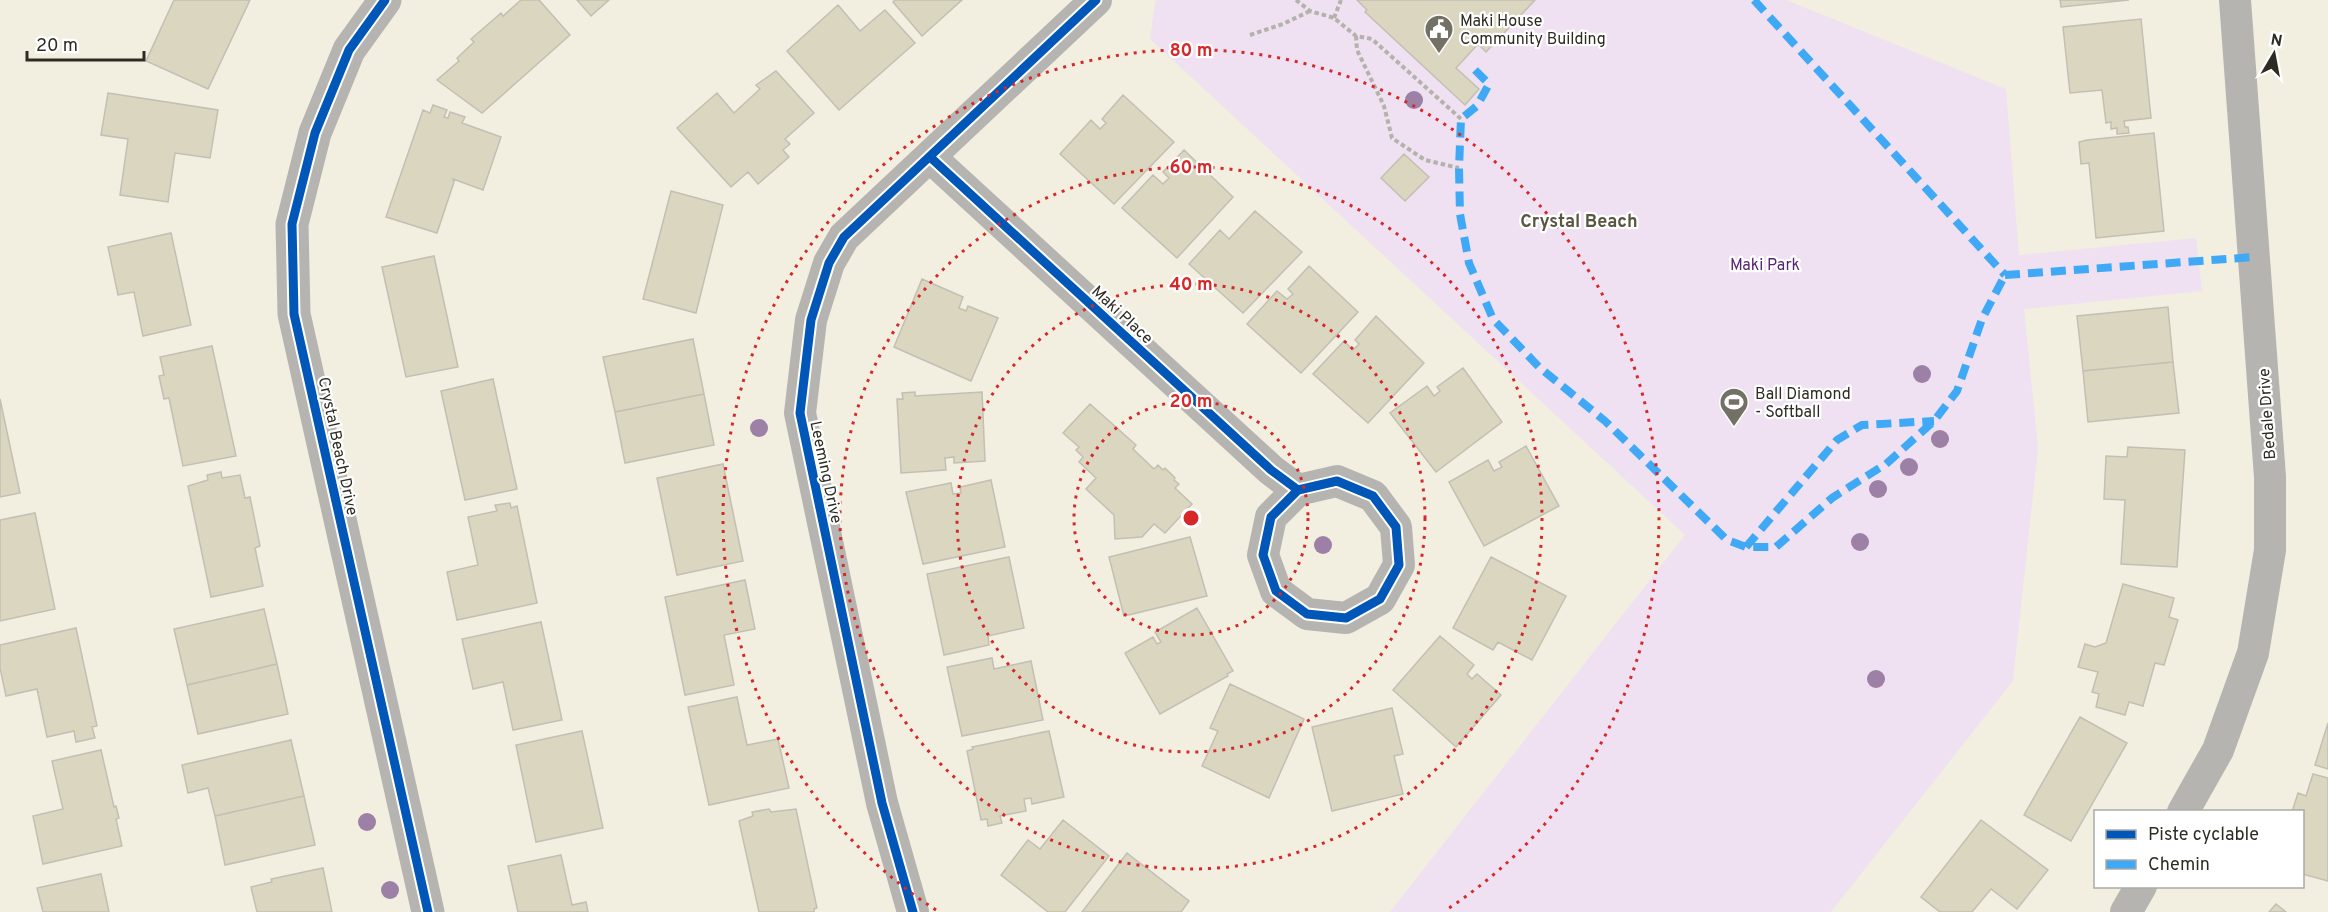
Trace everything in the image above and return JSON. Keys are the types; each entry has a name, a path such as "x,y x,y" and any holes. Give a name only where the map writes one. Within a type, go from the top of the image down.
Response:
{"street":[{"name":"Crystal Beach Drive","path":"385,0 349,50 315,133 292,224 294,314 428,912"},
{"name":"Leeming Drive","path":"913,912 882,803 800,413 811,320 829,263 844,237 1096,0"},
{"name":"Bedale Drive","path":"2184,810 2218,750 2253,653 2270,550 2270,477 2235,0"},
{"name":"Maki Place","path":"930,157 1271,470 1299,490"},
{"path":"1337,481 1373,496 1396,527 1399,565 1380,599 1346,618 1307,614 1276,591 1263,555 1271,517 1299,490 1337,481"},
{"path":"2126,912 2140,888"}],"path":[{"path":"1296,0 1310,11 1334,18 1356,36 1372,39 1461,119"},
{"path":"1334,18 1341,0"},
{"path":"1251,35 1283,24 1310,11"},
{"path":"1356,36 1357,50 1384,106 1392,138 1425,160 1459,168"}],"green space":[{"name":"Maki Park","path":"1157,0 1786,0 2006,89 2019,255 2196,238 2202,291 2024,309 2038,448 2013,681 1831,912 1390,912 1685,535 1150,39"}],"building":[{"path":"174,0 250,0 208,89 146,61"},
{"path":"521,0 539,0 570,35 482,113 437,80 459,61 457,58 474,42 471,39 501,13 503,16"},
{"path":"577,0 609,0 591,16"},
{"path":"895,0 962,0 922,36 893,2"},
{"name":"Maki House Community Building","path":"1357,0 1535,0 1486,52 1478,44 1456,68 1479,89 1465,105 1365,12 1367,10"},
{"path":"2060,0 2129,0 2061,7"},
{"path":"838,5 860,31 885,10 915,43 839,110 787,51"},
{"path":"2141,19 2151,118 2124,121 2129,133 2117,134 2117,128 2111,129 2111,122 2106,123 2102,90 2070,93 2063,27"},
{"path":"776,71 814,113 785,139 790,144 783,150 789,157 758,184 748,172 731,187 677,128 717,93 734,113 760,89 756,85"},
{"path":"108,93 218,110 210,158 175,153 168,202 120,195 128,139 101,135"},
{"path":"1123,95 1174,142 1114,204 1060,154 1091,120 1100,129 1106,123 1102,119"},
{"path":"433,105 447,110 444,117 448,118 450,112 465,117 462,123 501,137 483,190 453,179 454,182 437,233 386,217 423,110 430,113"},
{"path":"2154,133 2164,231 2096,238 2089,163 2081,164 2079,142"},
{"path":"1184,150 1233,197 1177,258 1122,208 1153,175 1163,184 1169,178 1163,172"},
{"path":"1404,154 1429,177 1405,201 1381,178"},
{"path":"671,191 723,205 696,313 643,299"},
{"path":"1255,211 1302,252 1243,313 1189,264 1220,230 1229,239"},
{"path":"171,233 191,325 143,336 134,292 118,295 108,247"},
{"path":"434,256 458,367 406,377 382,267"},
{"path":"1309,266 1358,312 1301,373 1247,324 1277,291 1287,299 1293,294 1288,289"},
{"path":"922,279 963,297 959,308 966,311 968,306 998,318 971,381 894,347"},
{"path":"2168,307 2173,362 2083,371 2077,316"},
{"path":"1376,316 1424,363 1368,423 1313,374 1344,341 1353,350 1359,344 1355,340"},
{"path":"693,339 704,394 615,412 603,357"},
{"path":"212,346 236,456 183,466 169,398 164,399 159,376 164,375 160,357"},
{"path":"2173,362 2179,413 2088,422 2083,371"},
{"path":"1463,368 1502,422 1436,472 1390,413 1427,386 1434,396 1440,391 1437,387"},
{"path":"493,379 517,489 465,500 441,391"},
{"path":"915,392 915,396 982,392 985,461 954,463 954,457 945,458 946,470 901,473 897,399 903,399 902,393"},
{"path":"704,394 714,445 625,463 615,412"},
{"path":"0,399 20,493 0,497"},
{"path":"1090,404 1136,445 1133,449 1154,469 1158,465 1163,470 1165,468 1179,484 1175,488 1192,504 1165,533 1154,524 1142,537 1115,539 1114,515 1086,489 1096,478 1079,462 1083,457 1076,450 1079,447 1063,433"},
{"path":"1526,446 1559,506 1484,546 1449,482 1488,460 1494,471 1502,467 1499,462"},
{"path":"2128,447 2185,450 2177,567 2121,564 2125,500 2104,499 2106,456 2127,457"},
{"path":"723,464 743,561 677,575 657,478"},
{"path":"221,472 222,478 240,475 245,498 250,497 260,546 255,548 263,586 211,597 188,486 208,480 207,475"},
{"path":"991,480 1005,547 923,564 906,492 951,483 953,494 961,493 960,487"},
{"path":"510,503 511,508 517,506 537,603 457,620 447,572 478,565 468,517 497,511 495,505"},
{"path":"35,513 55,609 0,621 0,520"},
{"path":"1190,537 1207,596 1124,616 1109,557"},
{"path":"1009,557 1024,628 988,636 989,645 944,655 927,574"},
{"path":"1491,557 1566,596 1532,660 1498,642 1493,650 1453,628"},
{"path":"745,580 755,629 724,635 734,685 685,695 665,597"},
{"path":"2123,584 2174,598 2169,617 2178,620 2164,665 2155,663 2143,706 2129,702 2125,715 2096,707 2099,694 2092,692 2098,672 2078,667 2085,644 2095,647 2106,643"},
{"path":"1197,608 1233,671 1160,714 1125,653 1153,637 1157,644 1161,642 1155,632"},
{"path":"264,609 277,664 187,685 174,629"},
{"path":"541,622 562,720 513,730 503,682 473,689 462,639"},
{"path":"76,628 97,726 92,727 95,738 76,742 74,731 47,737 37,689 6,696 0,668 0,645"},
{"path":"1440,636 1474,665 1467,674 1472,679 1477,674 1501,695 1456,747 1393,690"},
{"path":"992,658 994,669 1031,661 1043,720 962,736 947,667"},
{"path":"277,664 288,714 198,734 187,685"},
{"path":"1230,684 1304,719 1269,798 1202,766 1218,731 1210,728"},
{"path":"737,697 747,745 778,739 789,788 709,805 688,707"},
{"path":"1392,708 1403,754 1394,756 1403,794 1332,811 1312,727"},
{"path":"2080,717 2127,743 2071,841 2024,815"},
{"path":"2328,723 2328,769 2315,765"},
{"path":"582,731 603,828 536,842 516,745"},
{"path":"1049,731 1064,797 1032,804 1031,798 1024,799 1026,811 1000,816 1002,823 988,826 987,819 981,820 967,751 973,749 972,747"},
{"path":"291,740 304,796 215,816 208,788 188,793 182,765"},
{"path":"101,750 114,807 116,806 119,818 116,819 122,846 43,864 33,816 63,809 52,761"},
{"path":"2313,774 2328,778 2328,881 2304,875 2304,810 2293,810 2298,793 2306,796"},
{"path":"304,796 315,845 225,865 215,816"},
{"path":"769,809 771,812 796,809 817,908 814,912 759,912 739,821 753,816 752,812"},
{"path":"1063,820 1109,856 1065,912 1048,912 1001,875 1028,840 1040,849"},
{"path":"1981,820 2048,870 2017,909 1991,889 1972,912 1940,912 1921,897"},
{"path":"1127,853 1189,901 1181,912 1082,912"},
{"path":"561,855 572,905 586,902 588,912 518,912 508,866"},
{"path":"323,868 332,912 257,912 251,887 272,882 271,879"},
{"path":"101,874 109,912 43,912 37,888"},
{"path":"2276,904 2286,912 2269,912"}],"marked path":[{"path":"1754,0 2005,275"},
{"path":"1475,70 1489,84 1477,106 1461,119 1460,214 1469,263 1493,319 1539,367 1605,421 1727,540 1746,547 1776,547 1832,498 1886,464 1934,421 1957,391 1982,319 2005,275"},
{"path":"2005,275 2254,257"},
{"path":"1746,547 1837,440 1862,425 1934,421"}],"cycle path":[{"path":"385,0 349,50 315,133 292,224 294,314 428,912"},
{"path":"913,912 882,803 800,413 811,320 829,263 844,237 1096,0"},
{"path":"930,157 1271,470 1298,490 1337,481 1373,496 1396,527 1399,565 1380,599 1346,618 1307,614 1276,591 1263,555 1271,517 1298,490"}],"place":[{"name":"Maki House Community Building","path":"1439,54"},
{"name":"Ball Diamond - Softball","path":"1734,428"}],"district":[{"name":"Crystal Beach","path":"1579,221"}]}
